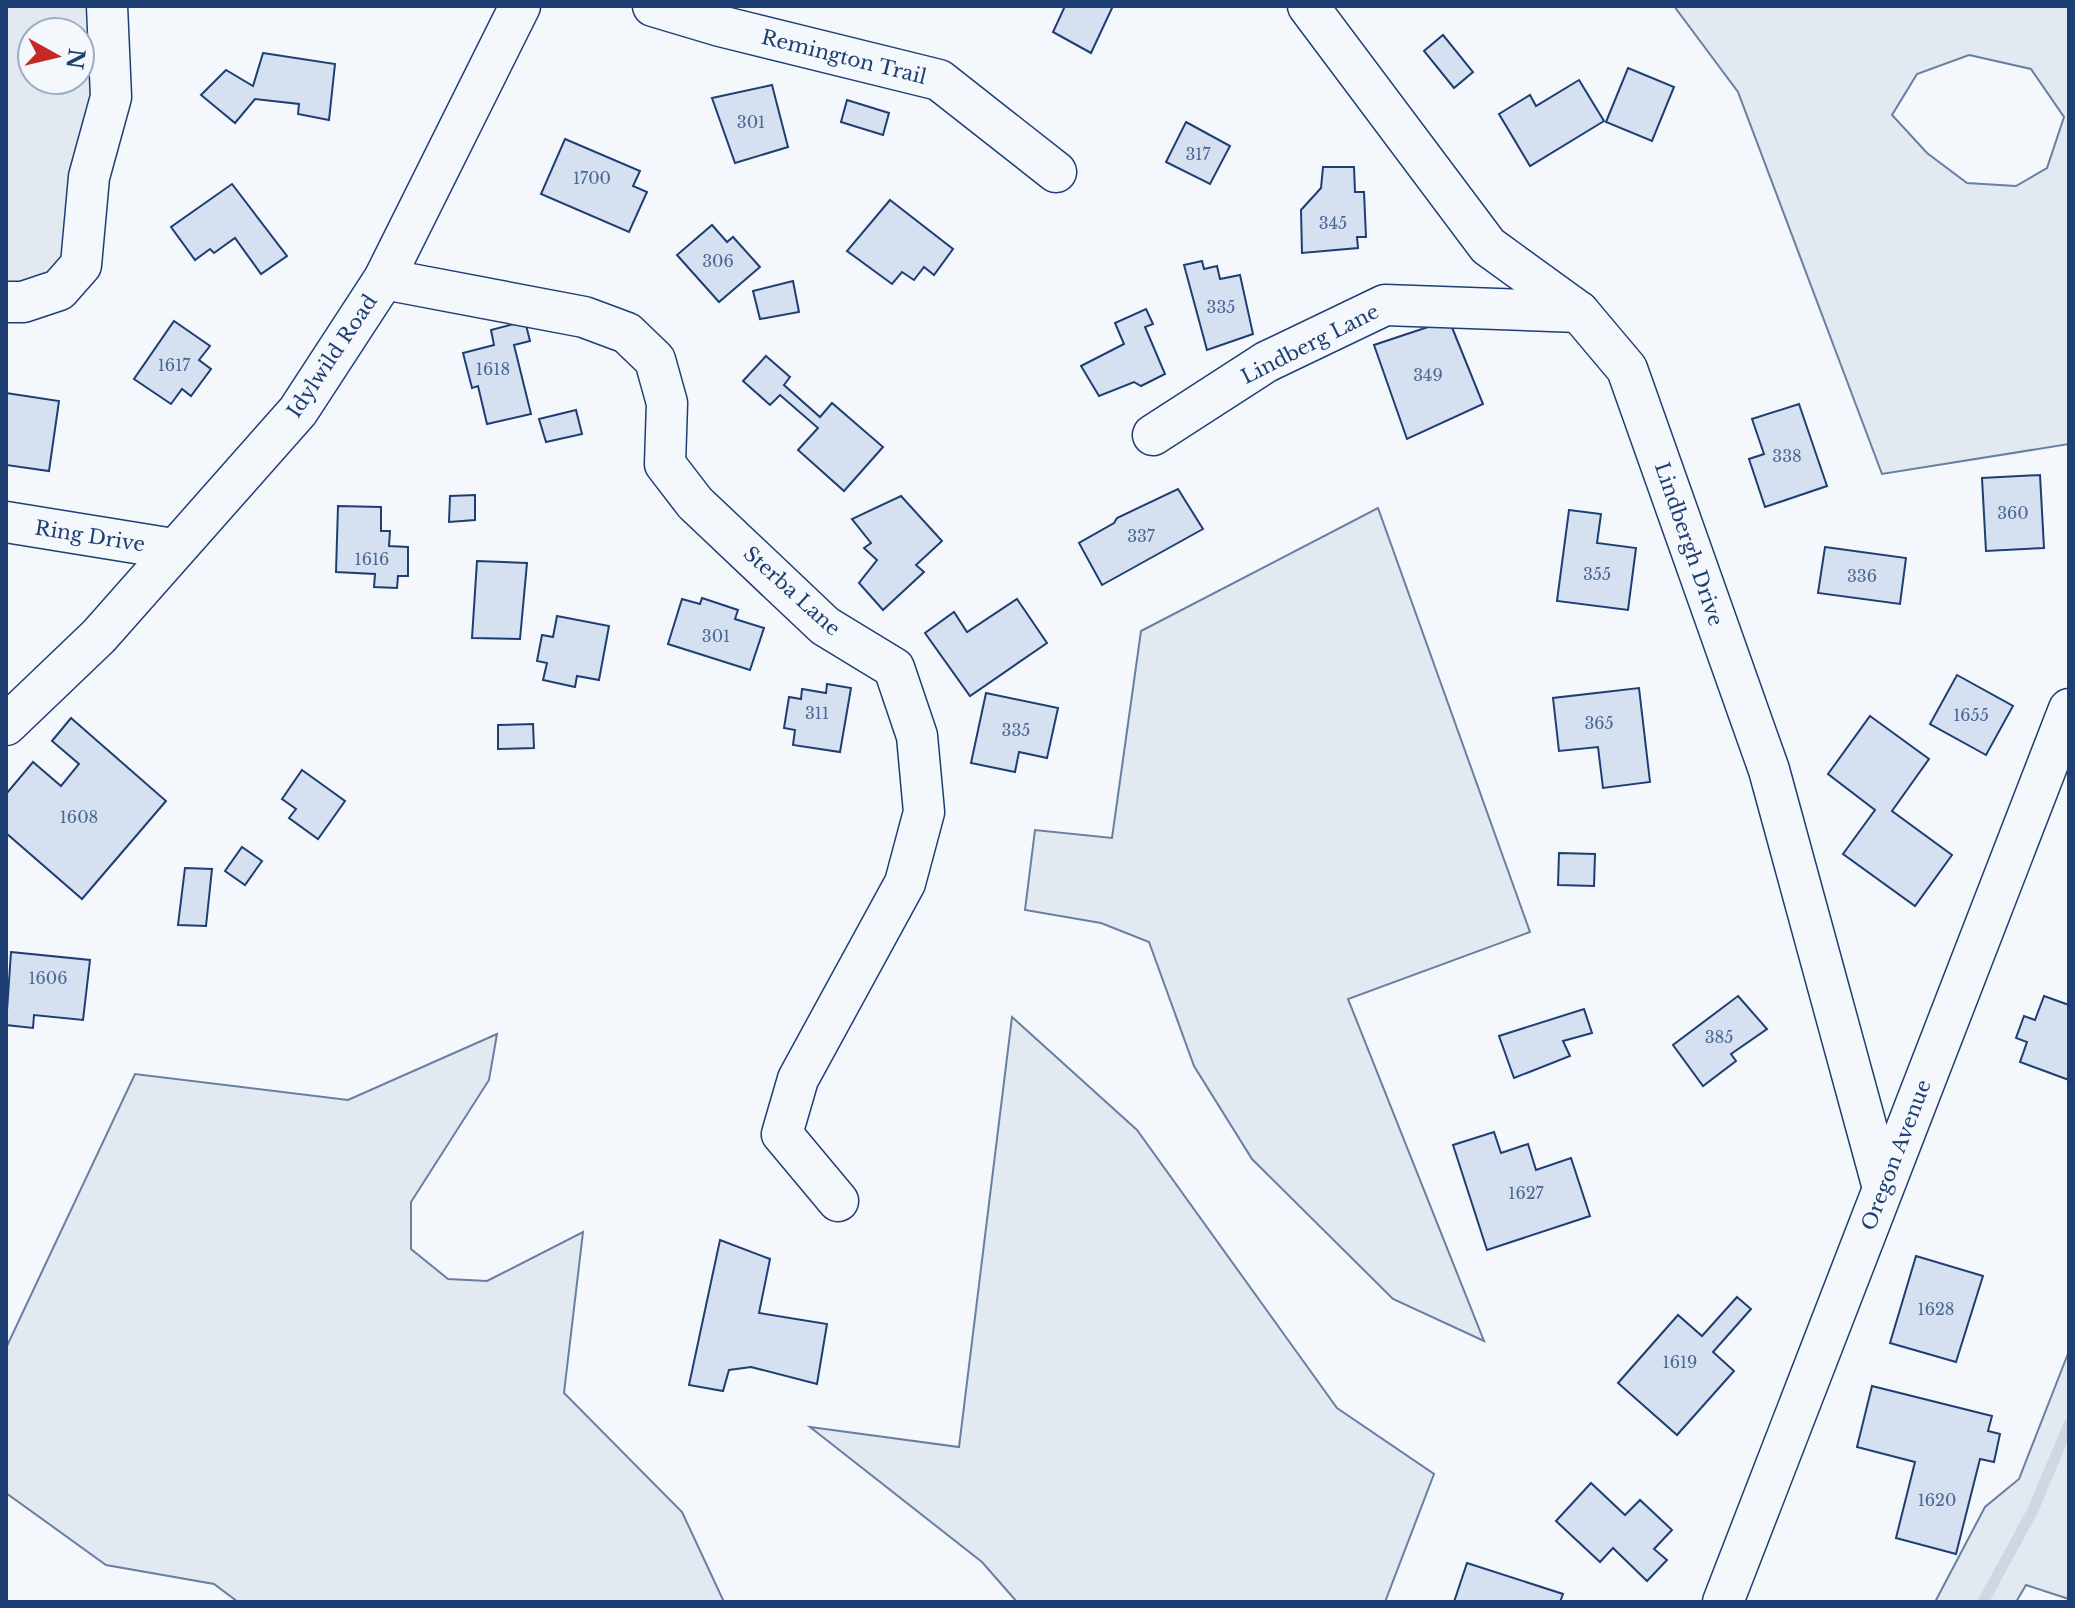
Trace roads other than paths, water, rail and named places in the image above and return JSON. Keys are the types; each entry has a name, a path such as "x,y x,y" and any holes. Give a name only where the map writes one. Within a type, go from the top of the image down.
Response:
{"street":[{"path":"6,302 23,302 59,290 81,265 89,177 111,97 107,6"},
{"name":"Idylwild Road","path":"6,725 99,636 298,411 384,279 520,6"},
{"name":"Remington Trail","path":"653,6 720,26 939,80 1056,172"},
{"name":"Lindbergh Drive","path":"1308,6 1488,246 1579,312 1627,369 1769,770 1883,1188"},
{"name":"Sterba Lane","path":"384,279 584,317 627,333 655,360 667,403 665,464 695,503 825,626 894,668 917,736 924,812 905,883 798,1079 782,1134 838,1201"},
{"name":"Lindberg Lane","path":"1153,435 1266,362 1385,305 1579,312"},
{"name":"Ring Drive","path":"6,522 173,549"},
{"name":"Oregon Avenue","path":"1723,1602 2069,709"}],"waterway":[{"path":"1983,1602 2033,1510 2069,1424"}]}
